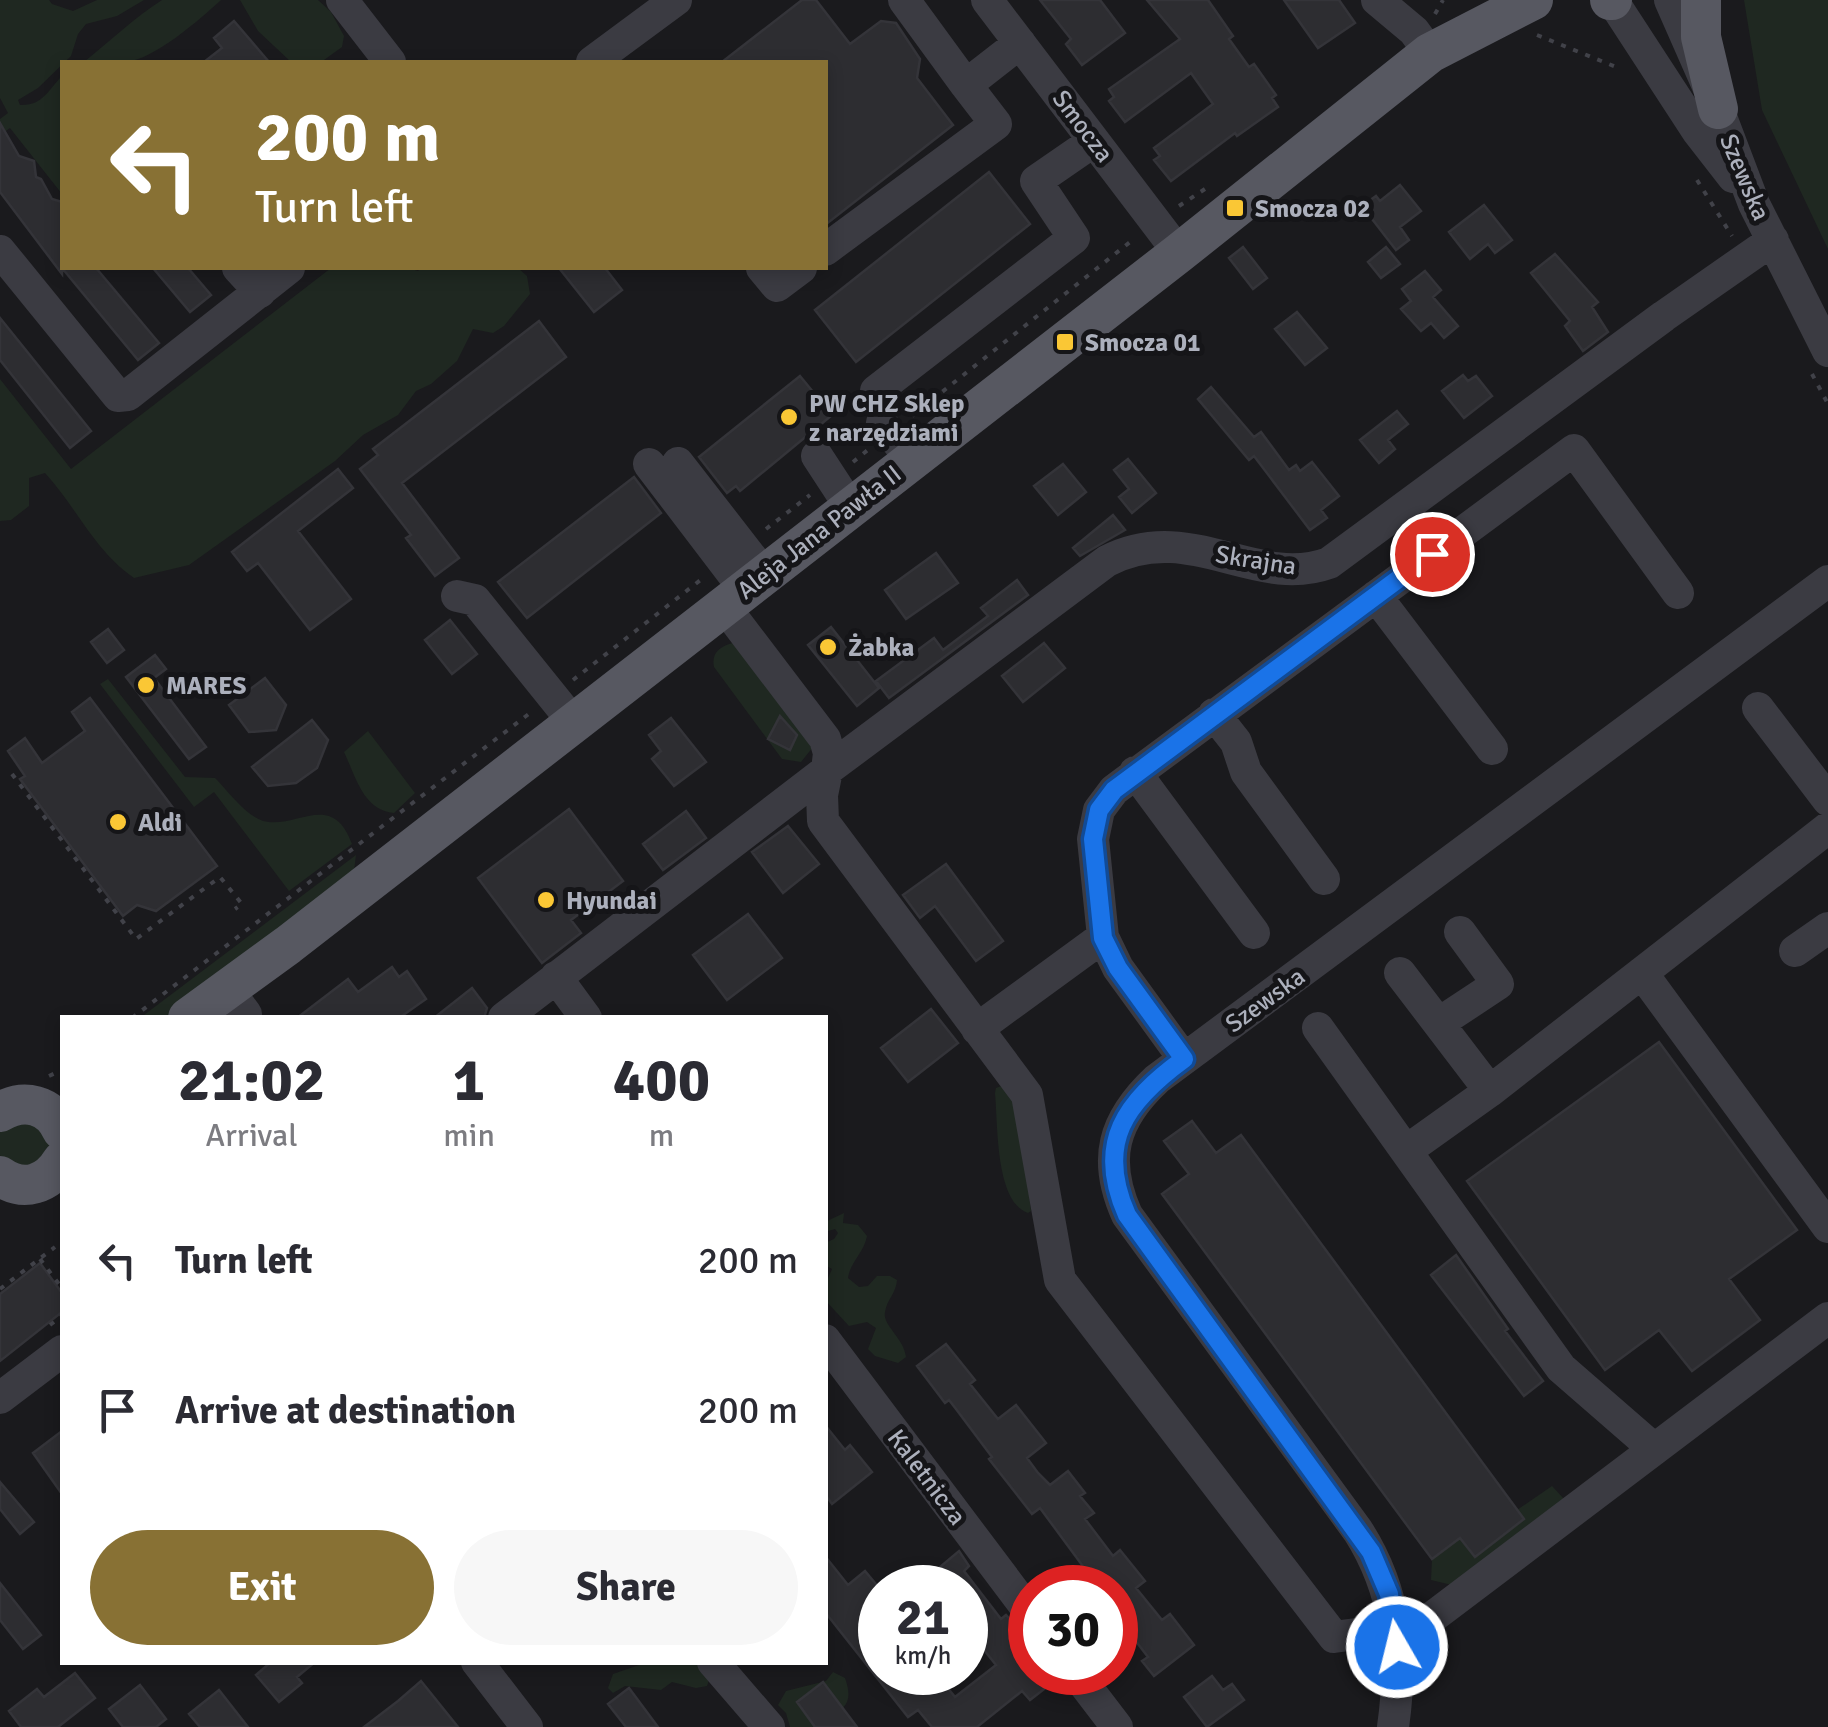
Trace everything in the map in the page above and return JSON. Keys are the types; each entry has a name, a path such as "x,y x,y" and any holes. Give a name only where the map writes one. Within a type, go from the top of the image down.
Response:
{"main road":[{"name":"Aleja Jana Pawła II","path":"197,1015 237,1002 580,718 1438,48 1476,0"},
{"name":"Aleja Jana Pawła II","path":"1438,48 1533,0"},
{"path":"1701,0 1701,37 1718,109"},
{"path":"19,1104 45,1108 60,1125"}],"street":[{"path":"342,0 388,60"},
{"path":"599,45 676,0"},
{"path":"828,248 996,124 904,0"},
{"name":"Smocza","path":"986,0 1179,253"},
{"path":"1377,0 1438,48"},
{"path":"1611,0 1698,132 1754,204"},
{"name":"Szewska","path":"1670,0 1754,204 1828,351"},
{"path":"966,85 1020,43"},
{"path":"912,460 879,407 1074,238 1036,181 1094,141"},
{"name":"Skrajna","path":"508,1015 1107,561 1130,549 1177,545 1292,568 1329,563 1773,240"},
{"path":"0,251 118,396 128,395 287,270"},
{"path":"240,270 260,292"},
{"path":"764,270 777,286 799,270"},
{"path":"1184,1059 1118,968 1103,938 1093,839 1099,810 1114,790 1574,450 1678,593"},
{"path":"816,456 851,508"},
{"path":"663,464 744,590 825,739 829,753 822,821 1026,1096 1060,1280 1334,1638 1422,1625 1828,1318"},
{"name":"Szewska","path":"1393,1727 1396,1631 1389,1594 1371,1552 1127,1215 1113,1173 1118,1129 1142,1093 1184,1059 1825,590"},
{"path":"457,596 475,600 580,718"},
{"path":"1376,596 1492,748"},
{"path":"518,626 580,718"},
{"path":"1758,708 1828,800"},
{"path":"1214,714 1236,742 1246,772 1324,879"},
{"path":"1135,772 1254,933"},
{"path":"1406,1152 1828,828"},
{"path":"1795,951 1828,928"},
{"path":"1438,1024 1498,984 1460,932"},
{"path":"977,1030 1103,938"},
{"path":"1400,973 1490,1091"},
{"path":"1642,973 1828,1227"},
{"path":"556,977 584,1015"},
{"path":"1318,1028 1560,1368 1654,1448"},
{"name":"Kaletnicza","path":"828,1344 1008,1584"},
{"path":"0,1398 60,1353"},
{"path":"479,1665 527,1727"},
{"path":"716,1665 769,1727"},
{"path":"1092,1695 1116,1727"}],"path":[{"path":"12,774 136,939 220,877 242,904 235,910"},
{"path":"0,1290 55,1247"},
{"path":"40,1258 60,1285"}],"shaded area":[{"path":"0,0 49,0 73,11 97,0 144,0 117,16 86,24 71,56 60,60 60,67 38,88 18,100 20,105 28,105 40,100 60,78 60,191 10,128 0,135 0,119 8,113 0,98"},
{"path":"162,0 221,0 150,54 134,60 86,60"},
{"path":"240,0 318,0 331,12 344,36 342,47 324,60 289,60 258,31"},
{"path":"1744,0 1828,0 1828,249 1762,110"},
{"path":"328,270 520,270 527,276 530,294 504,326 493,333 473,329 457,361 431,384 416,391 398,415 363,435 335,461 189,565 134,578 108,555 45,473 29,478 29,506 11,520 0,521 0,379 71,469"},
{"path":"733,643 813,747 801,762 782,759 714,667 718,650"},
{"path":"108,679 185,777 215,778 243,808 263,821 312,815 334,818 352,844 289,891 214,792 194,807 100,684"},
{"path":"368,731 415,793 394,813 383,811 368,799 344,752"},
{"path":"356,855 354,871 296,925 168,1015 144,1015"},
{"path":"1004,1085 1019,1108 1031,1211 1028,1213 1009,1194 1000,1160 995,1093 996,1088"},
{"path":"34,1117 52,1146 36,1168 3,1161 0,1130"},
{"path":"844,1213 843,1223 858,1225 867,1236 848,1278 859,1287 868,1286 877,1276 897,1280 885,1317 906,1357 898,1363 875,1356 868,1349 876,1328 867,1322 849,1326 828,1303 832,1269 828,1267 828,1242 838,1233 835,1229 828,1231 828,1221"},
{"path":"1552,1486 1564,1499 1456,1586 1431,1580 1432,1559 1460,1538 1475,1557 1524,1520 1517,1510"},
{"path":"639,1665 701,1665 710,1677 707,1686 696,1688 672,1682 661,1690 625,1686 613,1693 608,1688 613,1674"},
{"path":"833,1672 845,1678 848,1698 829,1720 829,1727 790,1727 786,1713 778,1705 786,1691 826,1681"}],"building":[{"path":"802,0 816,0 850,44 881,21 896,23 920,59 917,78 953,125 828,223 828,60 725,60"},
{"path":"1040,0 1100,0 1125,33 1082,65 1066,44 1071,39"},
{"path":"1147,0 1208,0 1249,67 1254,64 1276,95 1272,98 1278,107 1237,136 1235,133 1171,181 1154,160 1160,156 1154,148 1213,104 1191,73 1125,122 1109,101 1114,97 1109,89 1180,39"},
{"path":"1284,0 1339,0 1355,23 1318,48"},
{"path":"234,21 267,60 207,60 222,48 214,38"},
{"path":"0,123 19,156 34,161 36,177 52,199 60,201 62,274 0,192"},
{"path":"989,172 1030,224 856,362 815,310"},
{"path":"1400,185 1421,211 1400,227 1409,240 1396,250 1362,206 1376,196 1380,201"},
{"path":"1484,205 1512,240 1495,253 1488,244 1470,259 1449,232"},
{"path":"1243,247 1267,278 1253,289 1229,258"},
{"path":"1386,247 1400,264 1381,278 1368,262"},
{"path":"1555,254 1598,302 1592,307 1608,332 1583,351 1565,326 1570,321 1531,273"},
{"path":"64,270 98,270 159,343 138,360"},
{"path":"155,270 190,270 211,295 190,312"},
{"path":"561,270 607,270 622,290 594,312"},
{"path":"1425,271 1441,290 1433,297 1458,326 1444,338 1431,323 1421,331 1401,309 1411,301 1402,289"},
{"path":"1297,312 1327,348 1305,365 1275,329"},
{"path":"0,318 91,431 70,448 0,360"},
{"path":"539,321 566,357 402,483 459,558 435,576 406,538 411,535 360,469 378,455 373,449"},
{"path":"1463,375 1468,381 1476,376 1492,396 1464,418 1442,391"},
{"path":"800,376 832,415 740,491 736,486 727,493 699,457"},
{"path":"1211,387 1254,437 1261,432 1289,470 1296,465 1300,471 1312,462 1339,496 1321,510 1327,518 1310,530 1254,456 1249,460 1198,399"},
{"path":"1397,411 1408,424 1388,440 1395,449 1379,463 1360,440"},
{"path":"1128,459 1156,493 1132,513 1119,497 1129,489 1114,470"},
{"path":"1063,464 1086,492 1058,515 1034,486"},
{"path":"338,469 353,488 298,531 351,599 310,630 258,563 247,571 232,552"},
{"path":"634,477 661,513 527,618 498,582"},
{"path":"1113,515 1125,530 1080,556 1073,548"},
{"path":"936,553 958,583 906,619 885,590"},
{"path":"1017,580 1028,595 889,698 876,681 934,638 943,650 988,616 981,608"},
{"path":"450,620 477,654 452,674 425,640"},
{"path":"831,627 879,688 857,706 808,645"},
{"path":"108,629 124,650 107,663 91,642"},
{"path":"1044,643 1065,668 1023,702 1002,676"},
{"path":"155,655 166,669 154,678 206,747 189,759 126,677"},
{"path":"265,678 286,705 276,730 249,732 229,705"},
{"name":"Aldi","path":"90,698 217,866 156,911 137,905 123,916 20,779 25,776 8,751 25,738 42,763 85,731 72,712"},
{"path":"780,716 797,735 790,750 768,739"},
{"path":"671,718 706,762 674,786 652,759 661,751 649,735"},
{"path":"312,720 328,740 317,768 296,783 268,786 252,767"},
{"name":"Hyundai","path":"569,809 623,881 571,920 581,933 542,963 478,878"},
{"path":"686,811 706,838 663,870 643,844"},
{"path":"788,826 819,864 783,893 752,852"},
{"path":"946,864 1003,941 976,961 935,906 920,918 903,895"},
{"path":"748,914 782,958 727,1000 693,955"},
{"path":"392,967 399,977 407,971 426,999 403,1015 301,1015 348,979 358,992"},
{"path":"472,988 487,1008 485,1015 438,1015"},
{"path":"931,1009 958,1043 908,1082 881,1048"},
{"path":"1659,1042 1797,1230 1729,1279 1760,1320 1692,1371 1659,1330 1605,1370 1467,1181"},
{"path":"1192,1121 1216,1153 1241,1135 1524,1519 1475,1557 1460,1538 1432,1559 1162,1194 1189,1174 1164,1141"},
{"path":"1456,1255 1543,1381 1524,1396 1431,1275"},
{"path":"40,1263 60,1290 60,1314 0,1361 0,1294"},
{"path":"946,1344 975,1380 970,1384 998,1419 1016,1405 1046,1443 1027,1458 1050,1485 1068,1471 1094,1513 1085,1519 1113,1556 1120,1550 1132,1565 1082,1565 1040,1508 1032,1514 956,1409 949,1400 945,1403 917,1366"},
{"path":"828,1429 845,1450 850,1445 872,1472 832,1504 828,1498"},
{"path":"60,1433 60,1491 33,1453"},
{"path":"0,1482 34,1522 20,1534 0,1509"},
{"path":"959,1551 968,1565 942,1565"},
{"path":"828,1560 848,1585 858,1577 858,1654 828,1616"},
{"path":"0,1583 41,1635 23,1649 0,1620"},
{"path":"1138,1590 1162,1620 1170,1614 1194,1645 1154,1676 1142,1661 1148,1657 1138,1644"},
{"path":"988,1602 1001,1619 1008,1617 1008,1695 1017,1695 977,1727 932,1727 918,1710 908,1717 891,1695 988,1695 988,1671 996,1665 988,1655"},
{"path":"268,1665 311,1665 297,1677 302,1683 279,1702 256,1675"},
{"path":"75,1673 95,1698 58,1727 21,1727 9,1711 37,1689 44,1697"},
{"path":"1212,1676 1223,1690 1232,1684 1244,1700 1207,1727 1184,1697"},
{"path":"421,1681 458,1727 364,1727 398,1701"},
{"path":"823,1682 857,1727 815,1727 797,1702"},
{"path":"140,1685 166,1719 156,1727 123,1727 109,1709"},
{"path":"629,1688 658,1727 626,1727 608,1704"},
{"path":"219,1690 248,1727 200,1727 189,1714"}],"place":[{"name":"Smocza 02","path":"1235,208"},
{"name":"Smocza 01","path":"1065,342"},
{"name":"PW CHZ Sklep z narzędziami","path":"789,417"},
{"name":"Żabka","path":"828,647"},
{"name":"MARES","path":"146,685"},
{"name":"Aldi","path":"118,822"},
{"name":"Hyundai","path":"546,900"}],"route":[{"path":"1397,1647 1394,1612 1371,1552 1127,1215 1118,1194 1113,1173 1118,1129 1142,1093 1184,1059 1118,968 1103,938 1093,839 1099,810 1135,772 1432,554"}]}
